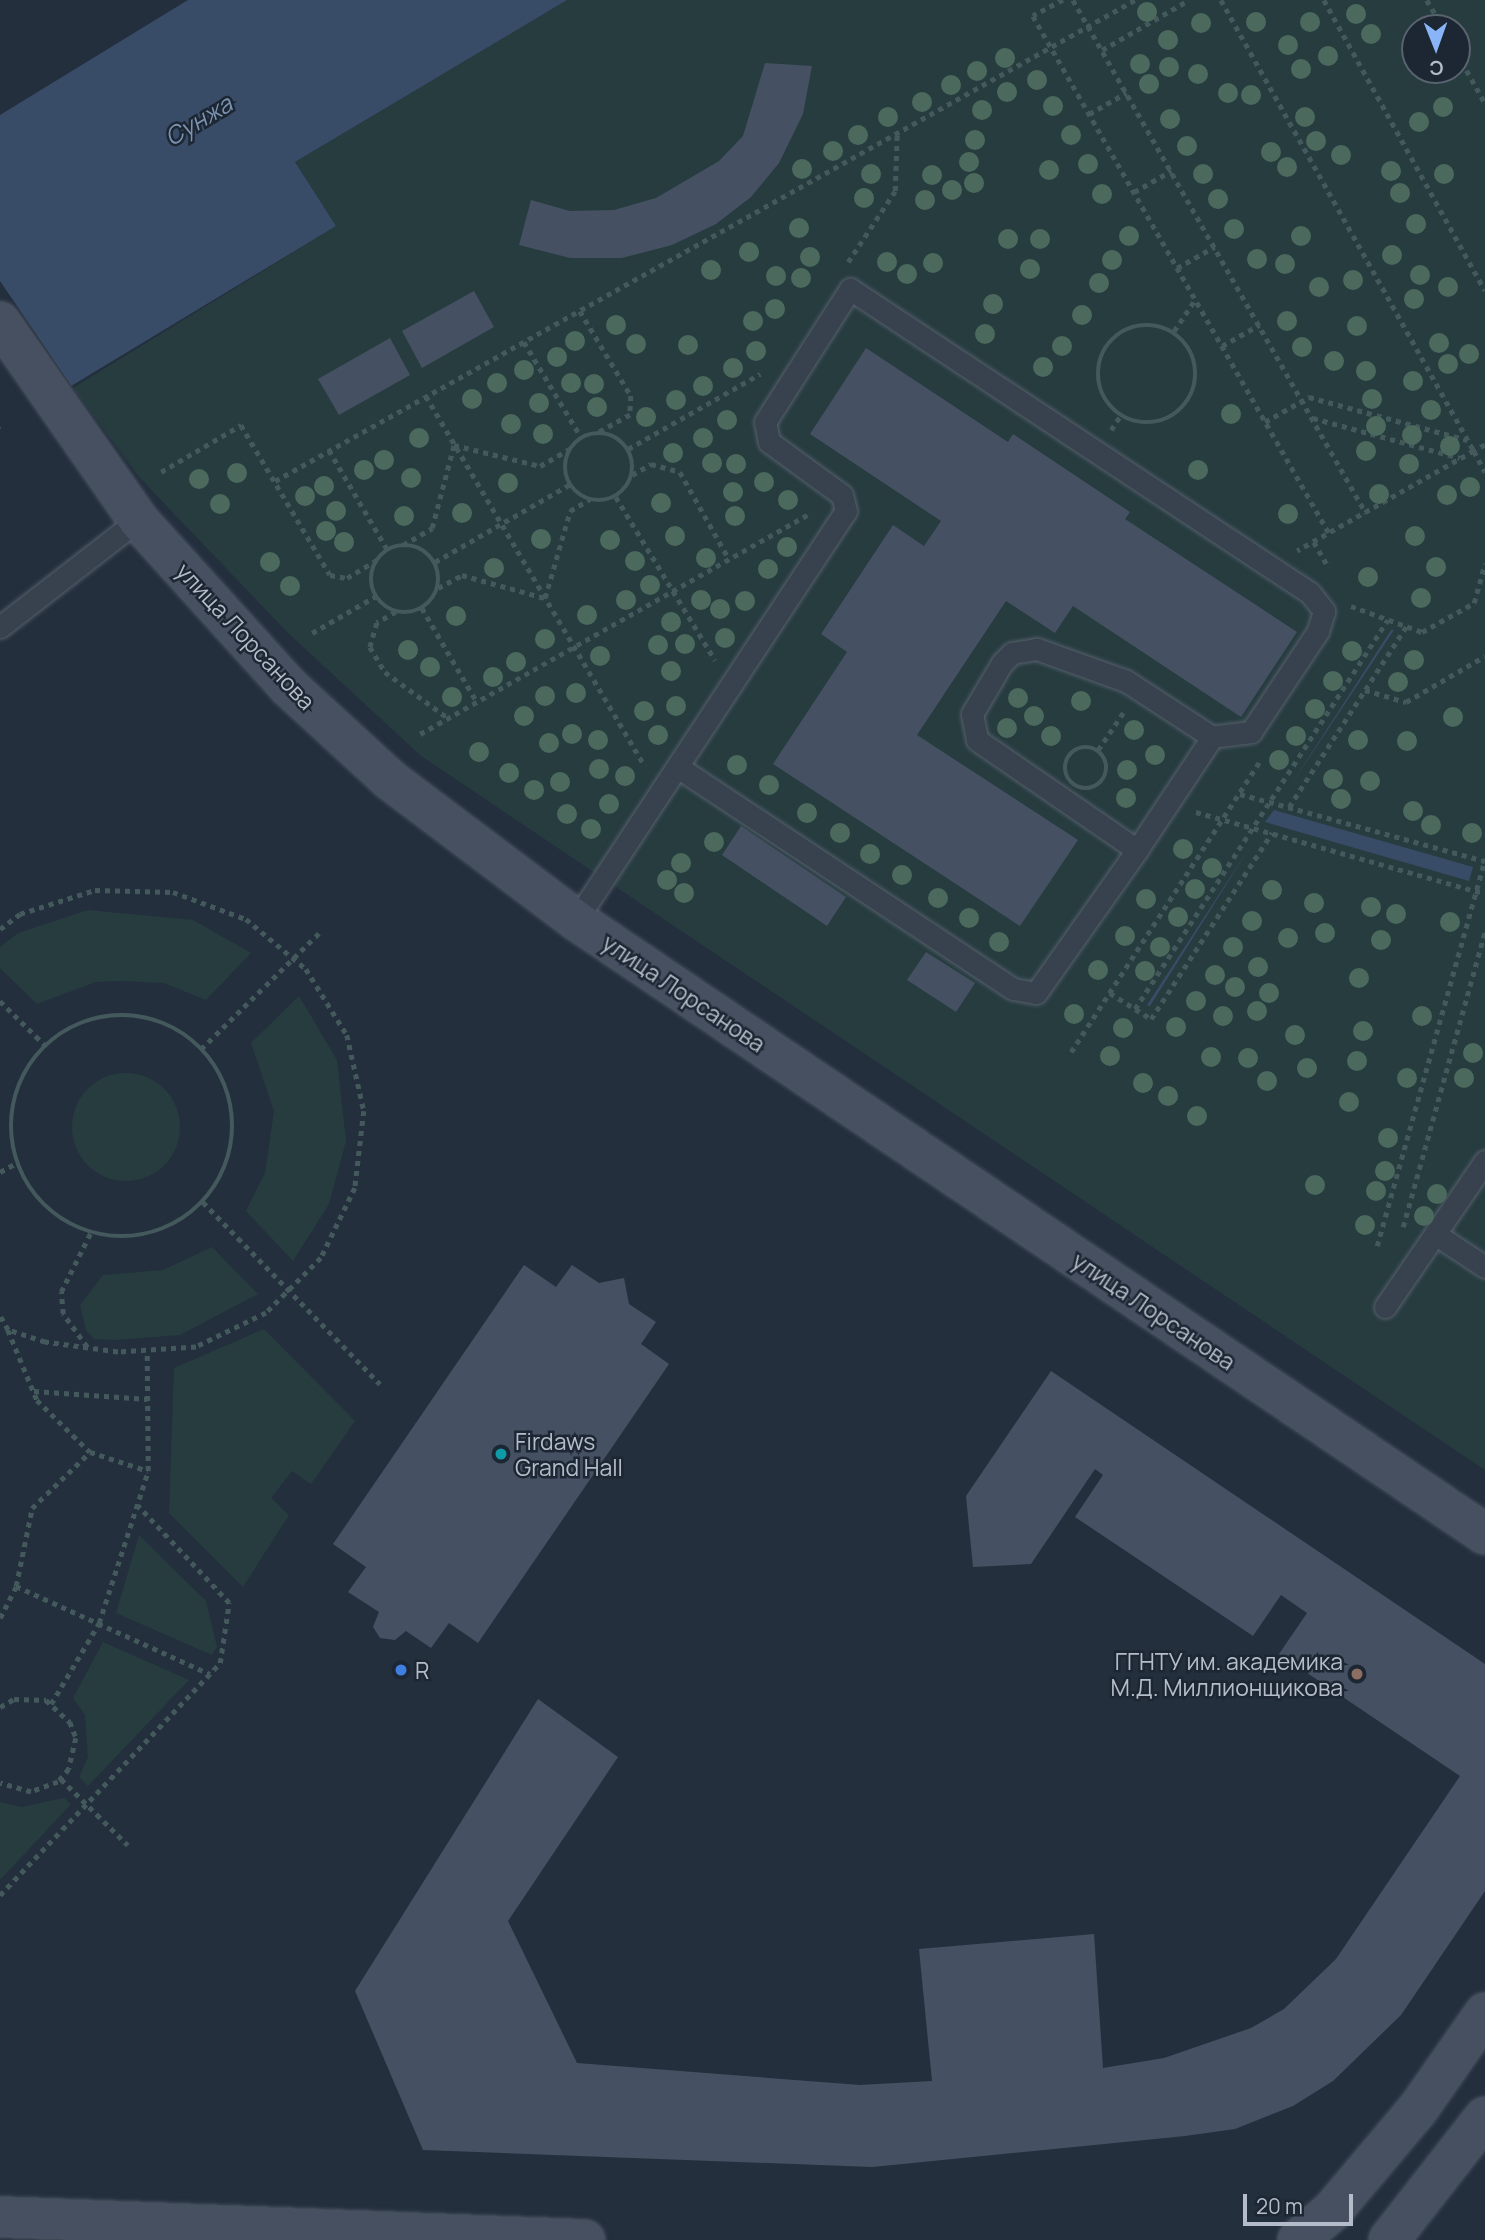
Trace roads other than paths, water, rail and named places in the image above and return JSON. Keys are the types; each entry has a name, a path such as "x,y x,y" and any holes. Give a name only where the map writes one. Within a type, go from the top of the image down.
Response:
{"main road":[{"name":"улица Лорсанова","path":"0,322 138,520 288,686 379,770 576,920 1485,1534"},
{"path":"1298,2240 1332,2211 1418,2109 1485,2014"},
{"path":"1389,2240 1485,2117"},
{"path":"0,2217 229,2233 585,2240"}],"lane":[{"path":"576,920 846,511 842,495 768,442 765,422 850,289 1319,600 1323,619 1251,732 1212,737 1138,689 1102,670 1024,649 1002,663 972,714 977,740 988,752 1137,850"},
{"path":"0,627 138,520"},
{"path":"678,767 1024,993 1036,993 1052,979 1212,737"},
{"path":"1385,1307 1485,1161"},
{"path":"1435,1234 1485,1268"}],"water":[{"name":"Сунжа","path":"188,0 567,0 295,162 336,226 0,429 0,115"},
{"path":"1391,630 1394,630 1285,794"},
{"path":"1274,810 1473,867 1469,881 1265,822"},
{"path":"1255,839 1150,1006 1147,1005"}],"place":[{"name":"Firdaws Grand Hall","path":"501,1454"},
{"name":"R","path":"401,1670"},
{"name":"ГГНТУ им. академика М.Д. Миллионщикова","path":"1357,1674"}]}
